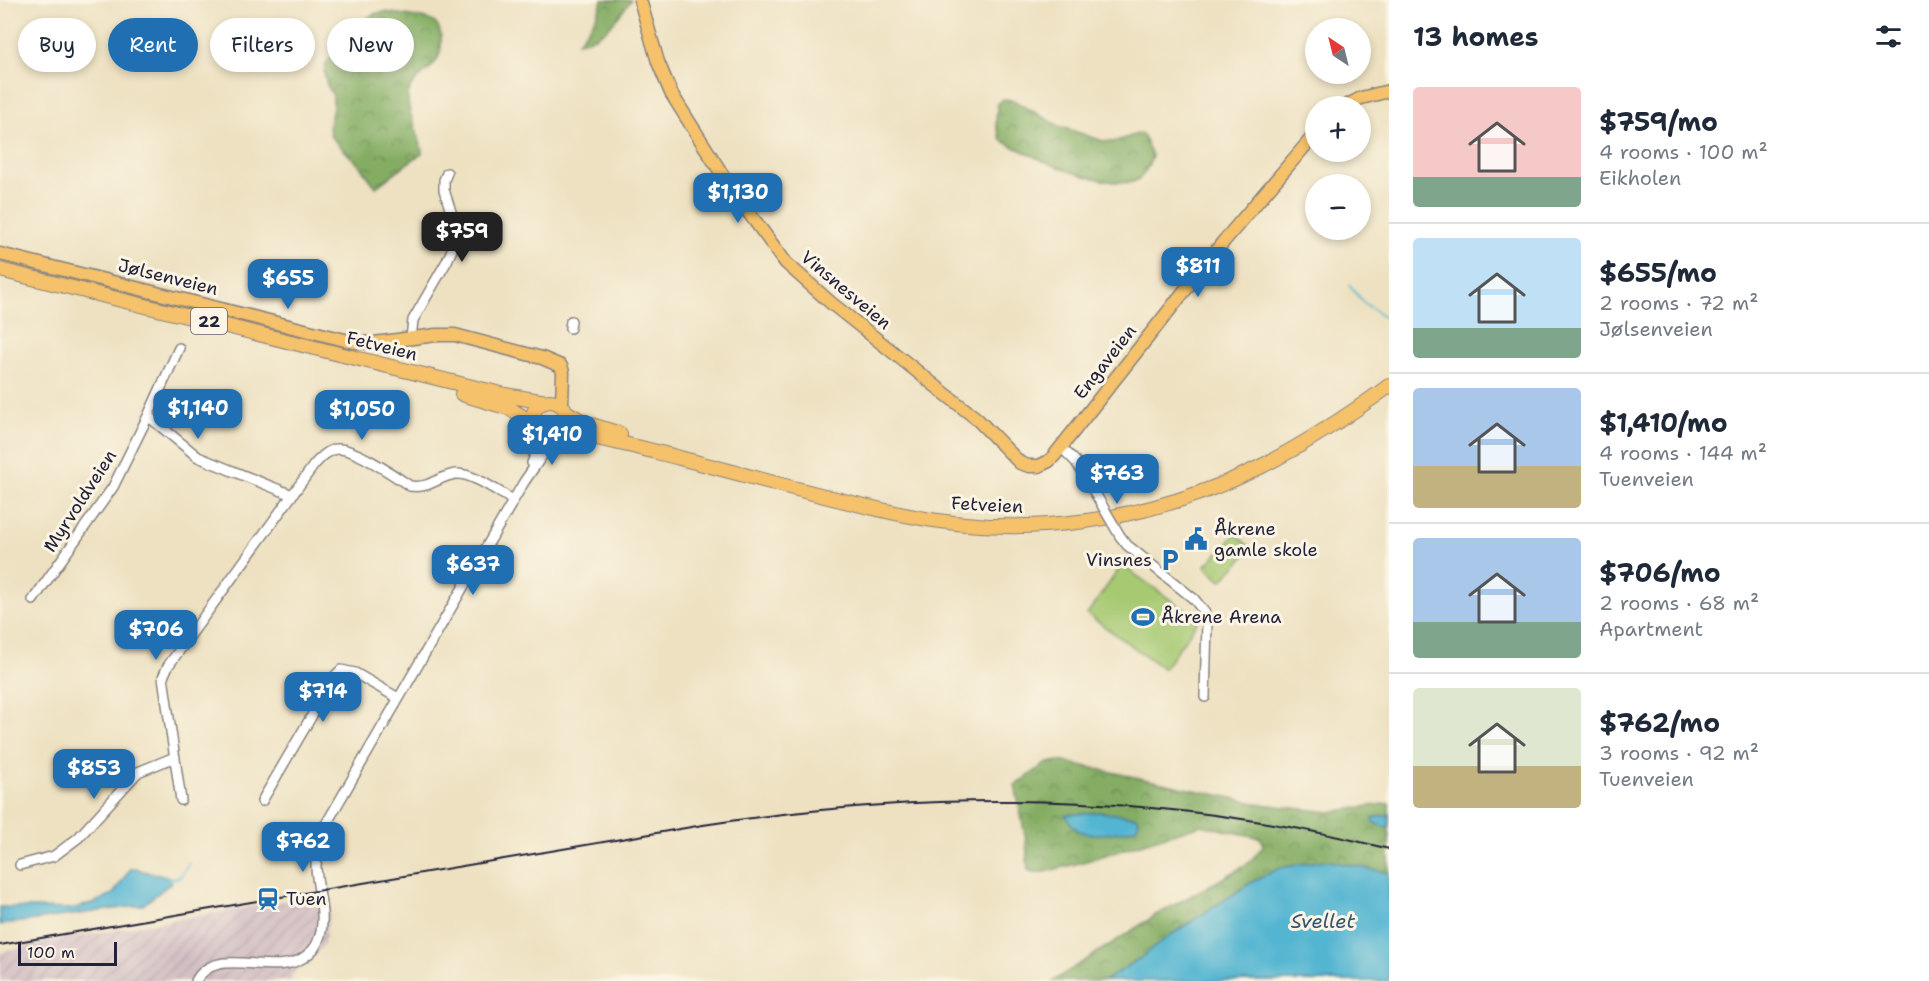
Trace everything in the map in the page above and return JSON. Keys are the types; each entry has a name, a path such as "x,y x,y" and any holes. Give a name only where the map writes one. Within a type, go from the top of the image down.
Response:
{"highway":[{"name":"Fetveien","path":"0,270 513,397 547,402"},
{"name":"Fetveien","path":"0,280 484,400 509,408 537,428"},
{"name":"Fetveien","path":"564,409 585,423 607,431 904,506 987,516 1040,516 1098,511 1122,506 1217,476 1258,458 1299,435 1389,375"},
{"name":"Fetveien","path":"558,433 605,439 862,505 922,518 999,526 1060,524 1132,513 1221,484 1283,454 1389,386"},
{"name":"22","path":"547,402 556,402 564,409"},
{"path":"537,428 535,411 537,407 547,402"},
{"path":"558,433 566,423 564,409"},
{"name":"22","path":"537,428 547,434 558,433"}],"main road":[{"name":"Vinsnesveien","path":"640,0 663,76 675,101 732,190 786,263 831,303 977,419 1020,463 1034,467 1044,464 1061,447"},
{"path":"1369,96 1389,91"},
{"name":"Engaveien","path":"1061,447 1224,241 1305,145"},
{"name":"Jølsenveien","path":"0,254 353,342 374,343 445,334 472,339 554,363 562,367 563,376"},
{"path":"547,402 563,376"},
{"path":"563,376 564,409"}],"street":[{"path":"411,338 413,320 455,243 454,221 444,190 447,173"},
{"name":"Myrvoldveien","path":"33,600 113,487 179,348"},
{"path":"148,416 198,457 292,495"},
{"path":"524,482 538,448 537,428"},
{"path":"196,981 202,972 216,963 285,965 294,963 312,950 318,942 322,926 316,867 319,842 332,811 513,500 558,433"},
{"path":"1061,447 1076,462 1120,536 1129,547 1194,599 1205,613 1207,622 1205,697"},
{"path":"181,800 164,677 168,666 318,460 326,453 339,449 357,454 410,486 420,487 458,474 471,477 513,500"},
{"path":"262,801 335,676 341,670 355,673 398,698"},
{"path":"20,865 54,856 78,838 138,772 175,757"}],"shaded area":[{"name":"Tuen","path":"315,896 331,908 324,944 316,955 298,968 292,975 291,981 0,981 0,953 43,942"}],"green space":[{"path":"602,0 631,0 603,32 578,42 596,17"},
{"path":"386,12 419,17 435,23 440,32 441,50 432,66 414,82 408,96 422,154 376,187 359,165 331,137 329,127 333,96 324,73 327,62 327,72 414,72 414,18 368,18 376,13"},
{"path":"1003,99 1013,100 1059,126 1103,141 1113,142 1140,133 1152,156 1148,168 1140,178 1133,182 1115,182 1070,172 1028,154 1001,140 996,125 997,104"},
{"path":"1236,534 1252,549 1221,581 1205,566"},
{"name":"Åkrene Arena","path":"1122,565 1199,620 1164,669 1087,614"},
{"path":"1060,761 1260,804 1330,812 1389,803 1389,815 1374,818 1374,823 1389,828 1389,873 1330,861 1252,882 1104,981 1053,981 1156,915 1250,862 1263,846 1261,838 1201,825 1045,872 1028,870 1026,840 1015,785 1047,763"}],"water":[{"path":"1099,812 1136,817 1139,820 1137,827 1109,833 1081,832 1065,815"},
{"path":"1389,815 1389,828 1374,823 1373,818"},
{"name":"Svellet","path":"1330,861 1389,873 1389,981 1104,981 1252,882 1280,868"},
{"path":"136,868 168,877 171,883 143,905 0,925 0,907 71,909 94,903 114,893 130,869"}],"waterway":[{"path":"1349,285 1364,303 1389,320"},
{"path":"169,880 180,877 189,863"}],"railway":[{"path":"0,945 703,825 789,813 875,805 961,801 1134,806 1219,816 1305,830 1389,849"}],"place":[{"name":"Åkrene gamle skole","path":"1196,539"},
{"name":"Vinsnes","path":"1170,560"},
{"name":"Åkrene Arena","path":"1143,617"},
{"name":"Tuen","path":"268,899"}]}
